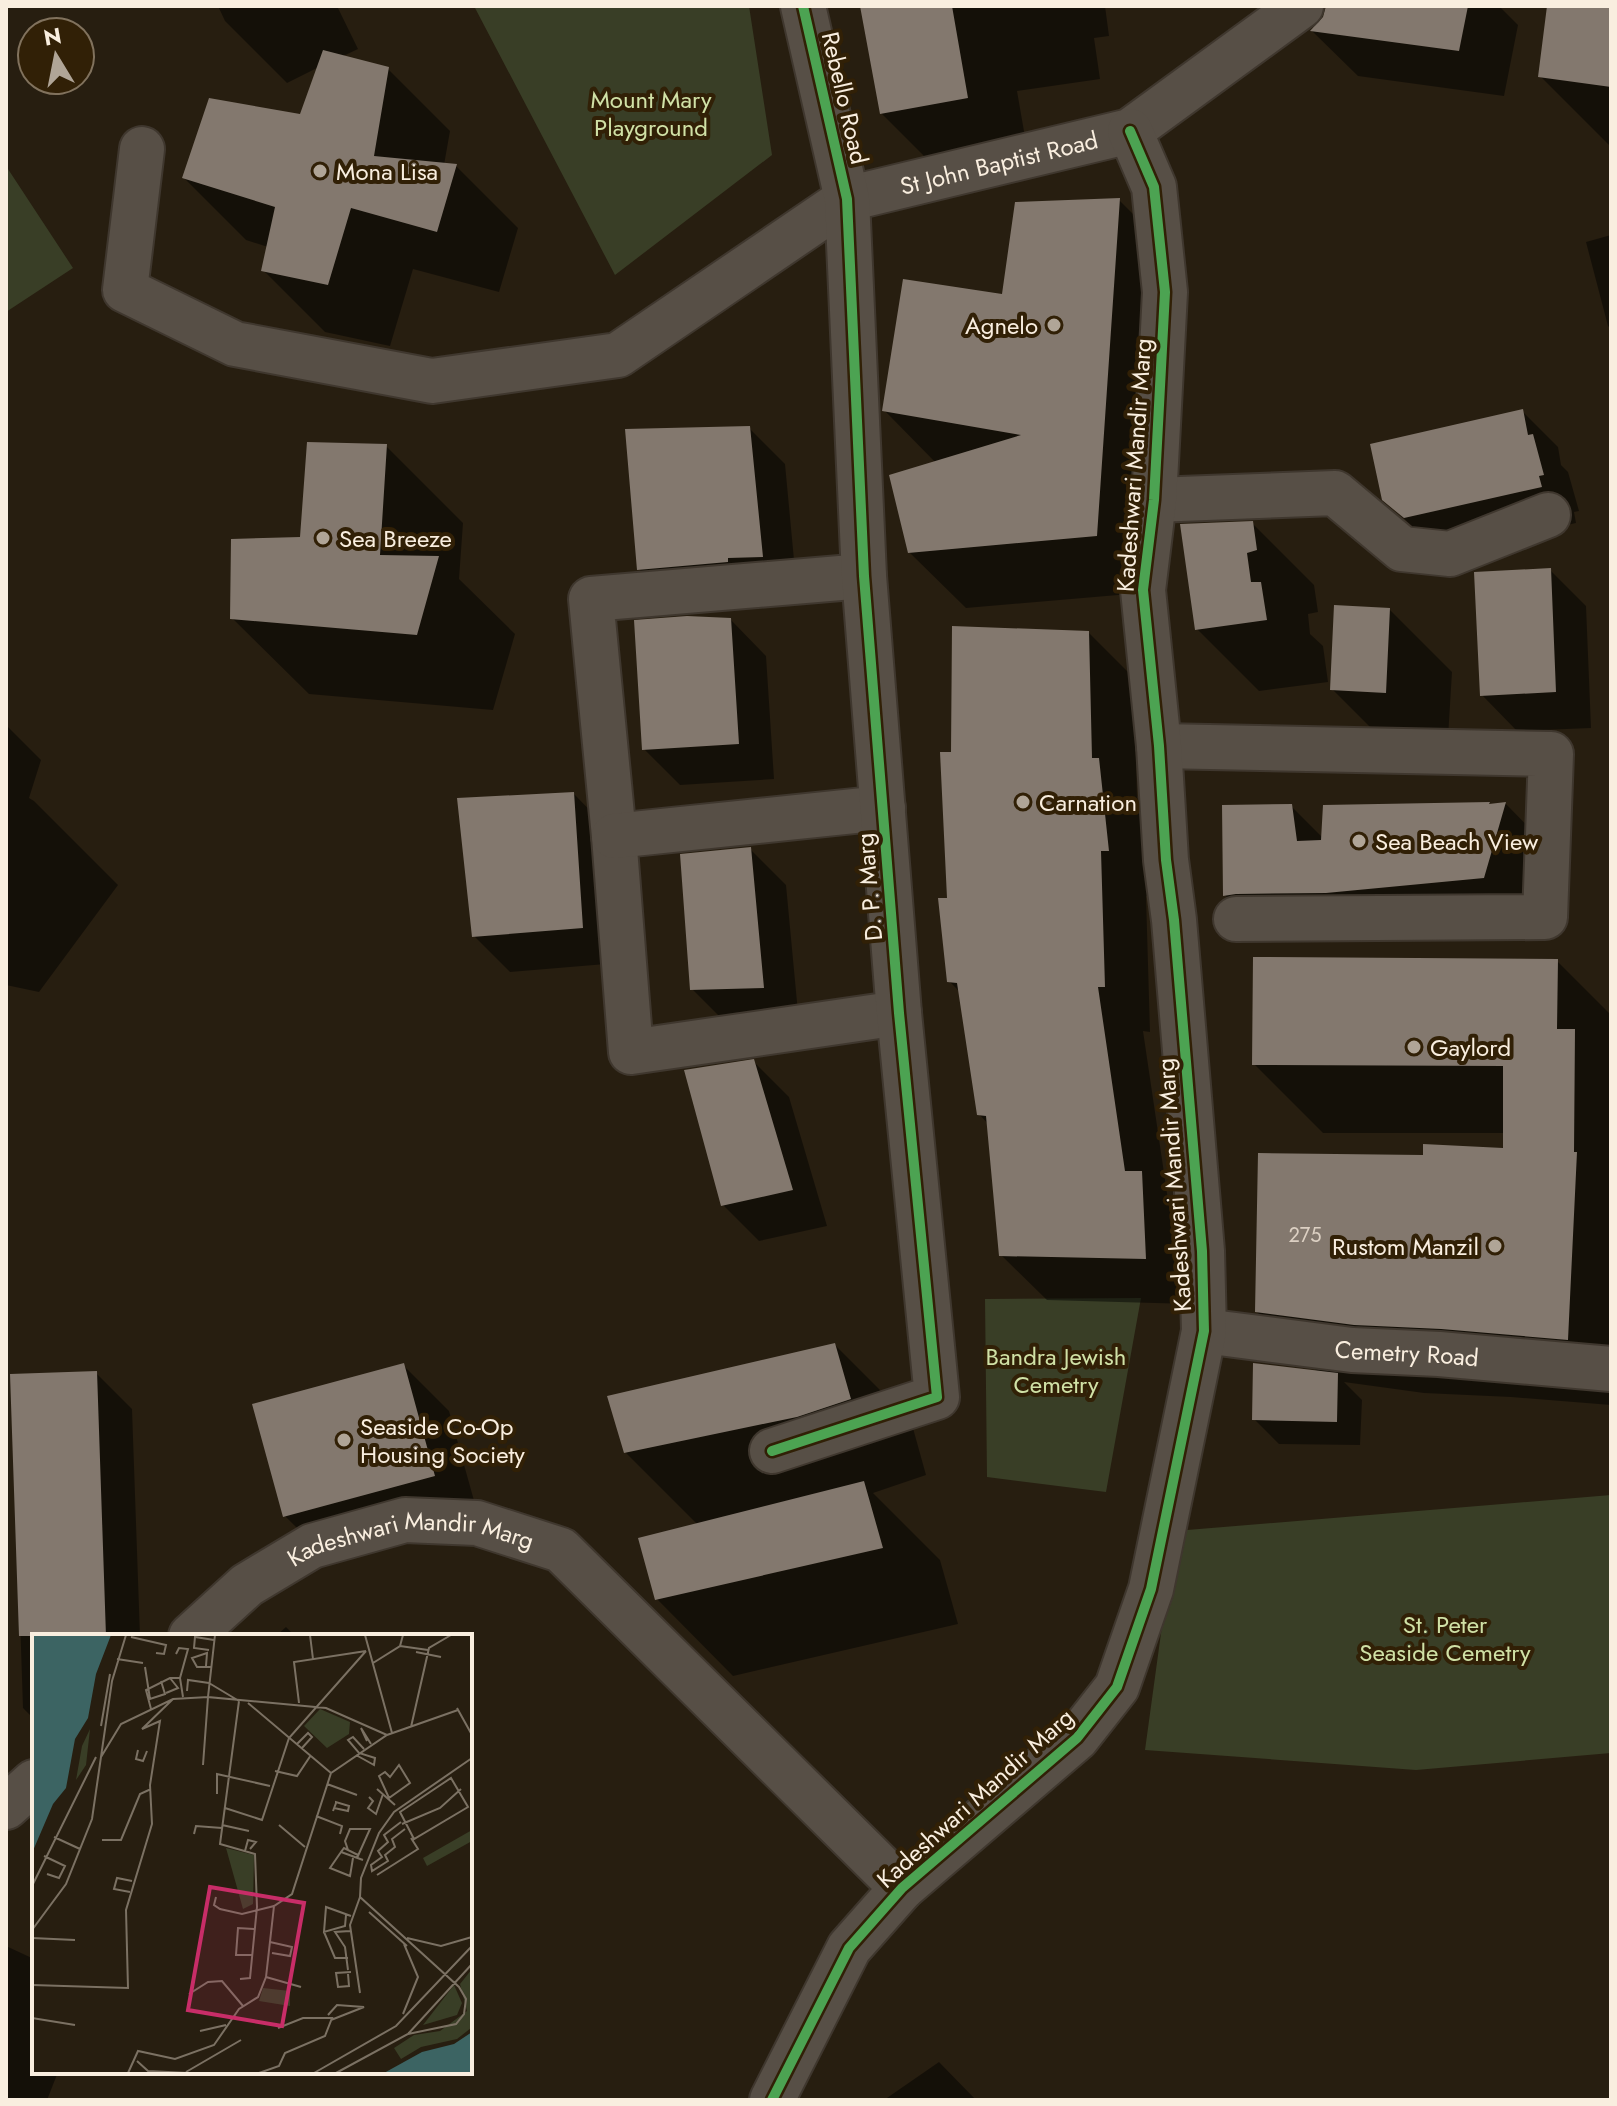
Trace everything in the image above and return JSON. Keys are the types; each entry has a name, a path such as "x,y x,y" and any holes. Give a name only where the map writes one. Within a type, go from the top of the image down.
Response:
{"street":[{"name":"Rebello Road","path":"803,6 847,199"},
{"name":"St John Baptist Road","path":"847,199 1130,131 1301,6"},
{"name":"Kadeshwari Mandir Marg","path":"772,2100 849,1948 902,1888 1077,1738 1117,1687 1151,1589 1204,1331 1201,1235 1143,590 1154,500 1165,292 1154,187 1130,131"},
{"path":"142,149 125,290 235,344 432,381 618,355 847,199"},
{"name":"D. P. Marg","path":"772,1451 937,1397 899,1013 864,576 847,199"},
{"path":"1154,500 1335,493 1402,549 1450,554 1548,515"},
{"path":"864,576 591,599 631,1052 899,1013"},
{"path":"1159,746 1551,754 1545,917 1236,919"},
{"path":"614,836 883,808"},
{"name":"Cemetry Road","path":"1204,1331 1352,1350 1611,1369"},
{"name":"Kadeshwari Mandir Marg","path":"193,1634 247,1585 312,1546 405,1520 477,1523 561,1550 902,1888"},
{"path":"6,1807 32,1784"}],"green space":[{"name":"Mount Mary Playground","path":"474,6 749,6 772,155 615,275"},
{"path":"6,166 73,268 6,312"},
{"name":"Bandra Jewish Cemetry","path":"1141,1298 1106,1492 987,1477 985,1299"},
{"name":"St. Peter Seaside Cemetry","path":"1611,1495 1611,1753 1416,1770 1145,1750 1175,1531"}],"building":[{"path":"860,6 952,6 968,98 880,114"},
{"path":"1326,6 1468,6 1459,51 1310,31 1323,17"},
{"path":"1547,6 1611,6 1611,87 1538,77"},
{"name":"Mona Lisa","path":"323,50 389,67 374,156 457,164 437,232 351,208 328,285 261,271 275,207 182,178 209,98 300,114"},
{"name":"Agnelo","path":"1120,198 1097,536 908,553 889,475 1021,435 882,411 903,279 1002,294 1015,202"},
{"path":"1523,409 1528,435 1533,434 1544,475 1539,476 1542,487 1404,518 1382,500 1370,444"},
{"path":"750,426 763,557 728,558 728,562 637,570 625,429"},
{"name":"Sea Breeze","path":"307,442 387,444 380,555 439,556 417,635 230,619 231,539 300,537"},
{"path":"1253,521 1257,550 1247,553 1251,582 1261,582 1267,620 1195,630 1180,524"},
{"path":"1551,568 1556,692 1480,696 1474,572"},
{"path":"1334,605 1390,608 1386,693 1330,690"},
{"path":"687,616 731,618 739,744 642,750 634,620"},
{"path":"952,626 1089,631 1092,758 1099,758 1109,851 1101,851 1105,987 1098,987 1125,1171 1142,1171 1146,1259 999,1256 986,1116 977,1115 957,983 947,982 938,898 947,898 940,752 951,752"},
{"path":"574,792 583,928 472,937 457,798"},
{"name":"Sea Beach View","path":"1506,802 1484,878 1326,893 1223,896 1222,805 1292,804 1297,841 1321,840 1323,805"},
{"path":"751,847 764,988 690,990 680,854"},
{"path":"1253,957 1558,959 1557,1029 1575,1029 1574,1152 1577,1152 1568,1340 1354,1325 1255,1312 1258,1153 1423,1155 1423,1144 1503,1148 1503,1066 1252,1065"},
{"path":"754,1059 793,1190 721,1206 684,1070"},
{"path":"835,1343 851,1399 797,1417 624,1453 607,1396"},
{"name":"Seaside Co-Op Housing Society","path":"404,1363 435,1476 283,1517 252,1404"},
{"path":"1253,1363 1338,1373 1337,1422 1252,1420"},
{"path":"97,1371 106,1634 19,1636 10,1374"},
{"path":"864,1481 883,1548 655,1600 638,1538"}],"cycle path":[{"path":"772,1451 937,1397 899,1013 864,576 847,199 803,6"},
{"path":"772,2100 849,1948 902,1888 1077,1738 1117,1687 1151,1589 1204,1331 1202,1251 1143,590 1154,500 1165,292 1154,187 1130,131"}],"place":[{"name":"Mona Lisa","path":"320,171"},
{"name":"Agnelo","path":"1054,325"},
{"name":"Sea Breeze","path":"323,538"},
{"name":"Carnation","path":"1023,802"},
{"name":"Sea Beach View","path":"1359,841"},
{"name":"Gaylord","path":"1414,1047"},
{"name":"Rustom Manzil","path":"1495,1246"},
{"name":"Seaside Co-Op Housing Society","path":"344,1440"}]}
